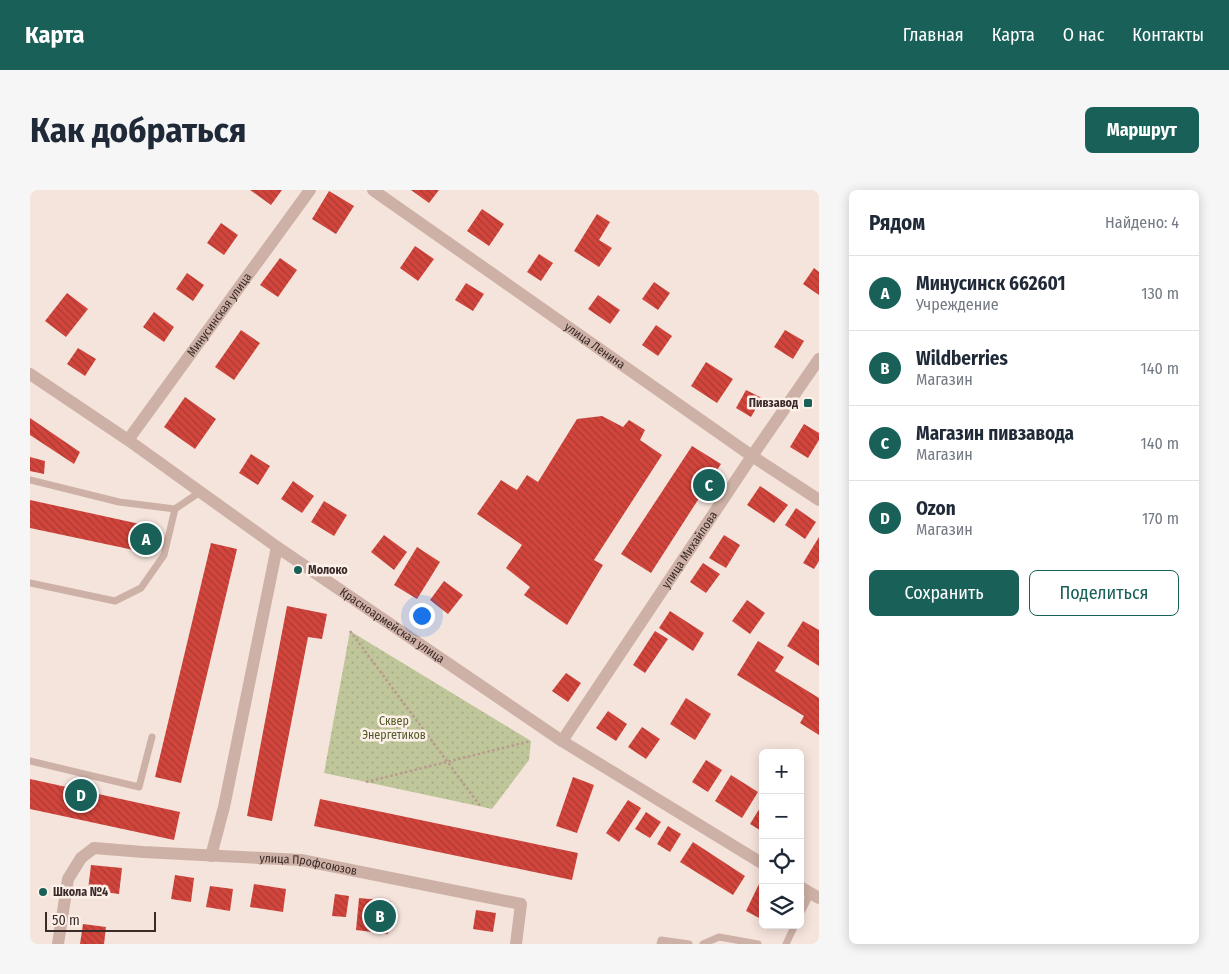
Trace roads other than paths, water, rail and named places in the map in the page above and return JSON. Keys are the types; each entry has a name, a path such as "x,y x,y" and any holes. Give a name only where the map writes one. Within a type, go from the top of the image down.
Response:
{"street":[{"name":"Минусинская улица","path":"128,440 310,190"},
{"name":"улица Ленина","path":"373,190 752,456 819,500"},
{"name":"улица Михайлова","path":"562,741 819,359"},
{"name":"Красноармейская улица","path":"30,374 128,440 277,547 562,741 759,862"},
{"path":"211,856 224,807 277,547"},
{"name":"улица Профсоюзов","path":"58,944 68,879 82,858 94,848 301,860 521,904 516,944"}],"lane":[{"path":"30,480 119,502 175,510"},
{"path":"30,583 115,601 141,588 164,555 175,510 200,492"},
{"path":"30,761 139,787 152,737"},
{"path":"804,906 810,893"},
{"path":"786,944 793,929"},
{"path":"703,944 719,937 758,944"},
{"path":"660,944 661,940 689,944"}],"place":[{"name":"Пивзавод","path":"808,403"},
{"name":"Магазин пивзавода","path":"709,485"},
{"name":"Минусинск 662601","path":"146,539"},
{"name":"Молоко","path":"298,570"},
{"name":"Ozon","path":"81,795"},
{"name":"Школа №4","path":"43,892"},
{"name":"Wildberries","path":"380,916"}],"park label":[{"name":"Сквер Энергетиков","path":"394,728"}]}
